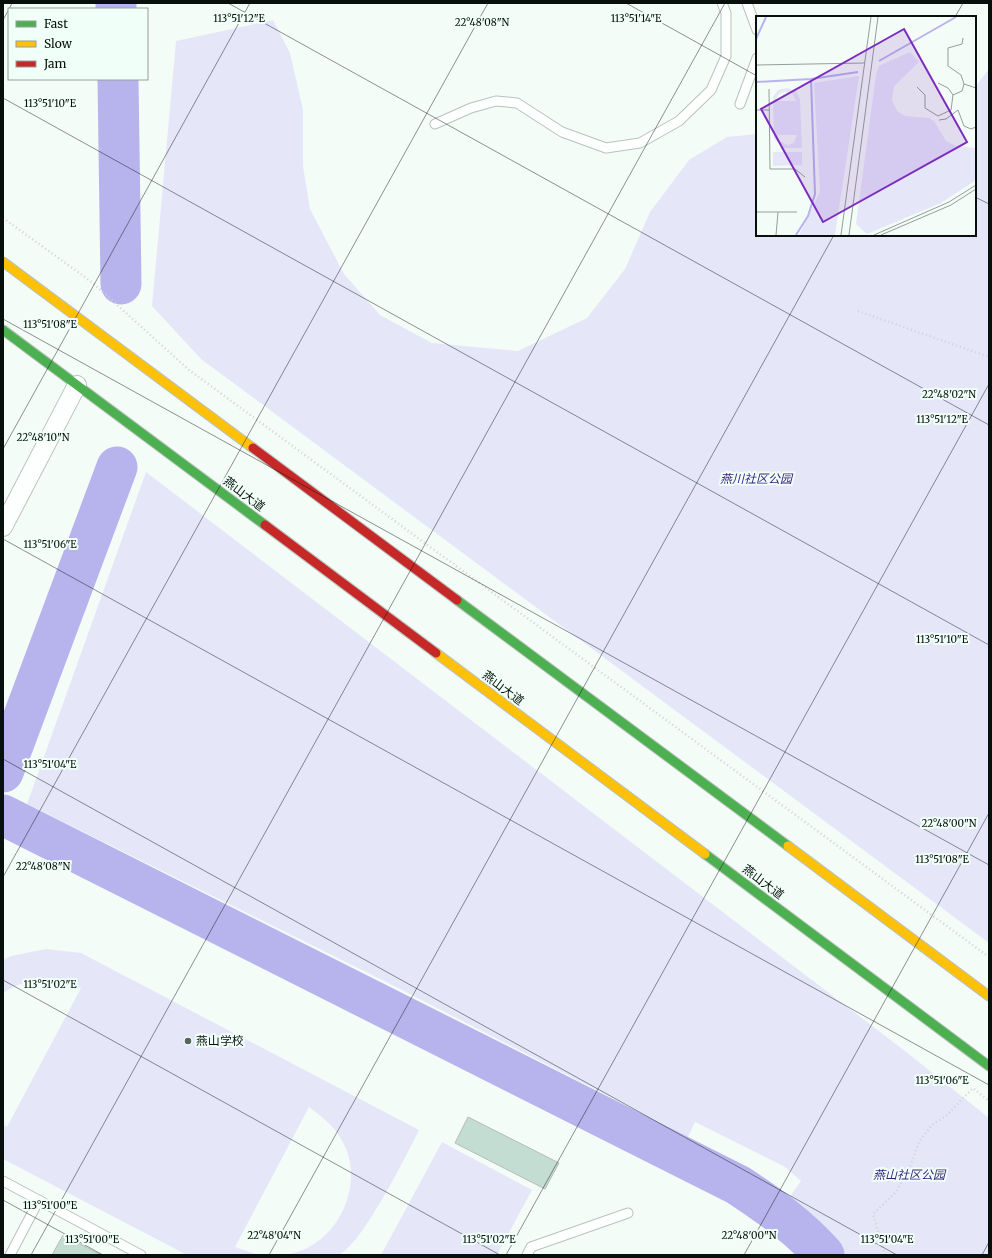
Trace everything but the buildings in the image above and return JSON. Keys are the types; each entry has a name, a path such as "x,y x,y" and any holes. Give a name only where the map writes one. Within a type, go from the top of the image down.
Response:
{"main road":[{"path":"3,262 989,996"},
{"name":"燕山大道","path":"3,330 989,1066"}],"street":[{"path":"3,527 77,385"}],"lane":[{"path":"435,124 471,108 496,101 517,102 562,132 606,148 640,143 679,121 711,90 726,56 726,14 722,3"},
{"path":"747,3 756,27"},
{"path":"740,104 756,61"},
{"path":"3,1181 141,1255"},
{"path":"10,1255 39,1200"},
{"path":"527,1255 532,1246 628,1213"}],"path":[{"path":"3,218 93,283 196,375 989,957"},
{"path":"858,311 989,357"},
{"path":"885,1255 874,1214 895,1193 910,1167 919,1142 932,1125 947,1115 973,1088 989,1101"}],"green space":[{"name":"燕川社区公园","path":"273,20 290,53 303,110 303,166 310,209 344,274 380,315 432,343 518,351 587,318 625,269 650,212 689,160 727,137 756,134 756,236 976,236 976,86 989,69 989,943 201,359 152,306 176,41"},
{"name":"燕山社区公园","path":"146,472 905,1051 989,1118 989,1255 846,1255 789,1198 801,1181 785,1167 695,1122 688,1137 394,986 27,804"},
{"path":"46,949 81,953 419,1130 405,1159 371,1218 348,1248 334,1256 286,1255 309,1247 322,1238 332,1227 341,1214 347,1199 350,1184 351,1168 348,1153 341,1139 331,1125 309,1107 235,1247 258,1255 187,1255 3,1159 3,1124 7,1127 81,988 62,982 42,980 22,984 3,993 3,960 11,956"},
{"path":"442,1142 532,1190 497,1255 381,1255"}],"waterway":[{"path":"116,3 116,8"},
{"path":"118,80 121,284"},
{"path":"3,772 117,467"},
{"path":"3,815 738,1185 784,1217 805,1235 824,1255"}],"traffic: fast":[{"path":"3,330 265,525"},
{"path":"457,600 788,846"},
{"path":"705,854 989,1066"}],"traffic: slow":[{"path":"3,262 253,448"},
{"path":"436,653 705,854"},
{"path":"788,846 989,996"}],"traffic: jam":[{"path":"253,448 457,600"},
{"path":"265,525 436,653"}],"place":[{"name":"燕山学校","path":"188,1041"}]}
